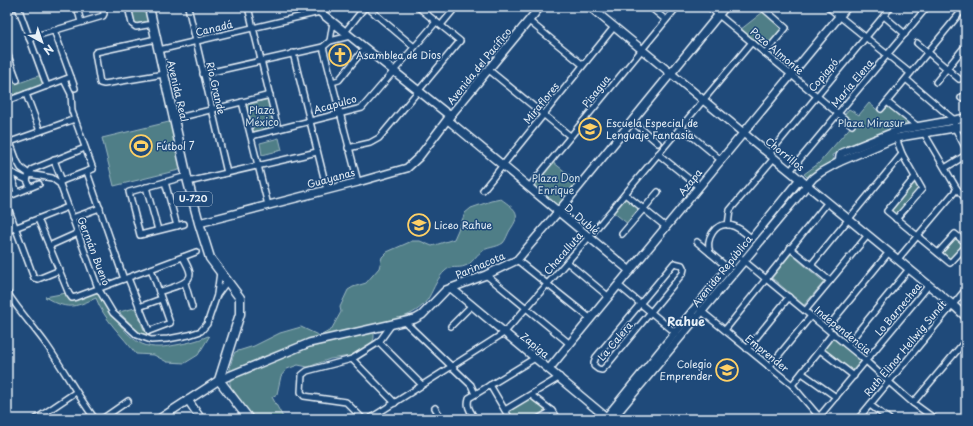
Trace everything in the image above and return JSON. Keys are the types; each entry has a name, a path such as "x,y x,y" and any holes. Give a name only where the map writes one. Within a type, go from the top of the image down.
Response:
{"main road":[{"name":"Avenida Real","path":"149,7 187,179 199,223 210,258 240,298 240,314 219,380"},
{"path":"219,380 248,419"}],"street":[{"path":"7,10 14,7"},
{"path":"18,7 46,86"},
{"path":"77,7 81,22"},
{"path":"29,38 103,16 103,7"},
{"path":"128,7 132,24 136,27 153,24"},
{"name":"Río Grande","path":"188,7 227,173"},
{"path":"248,7 278,129"},
{"path":"203,74 323,47 330,41 348,34 366,7 414,47"},
{"path":"348,148 373,142 378,138 460,41 418,7"},
{"name":"Acapulco","path":"251,136 362,108 414,47 456,7"},
{"name":"Avenida del Pacífico","path":"449,118 540,7"},
{"name":"Chorrillos","path":"590,7 966,317"},
{"path":"650,7 666,20"},
{"name":"Pisagua","path":"529,187 677,7"},
{"name":"Pozo Almonte","path":"709,7 852,125"},
{"name":"Parinacota","path":"159,419 219,380 308,343 412,320 422,315 446,290 486,275 516,260 558,212 725,7"},
{"path":"828,7 910,73"},
{"name":"Azapa","path":"550,369 847,7"},
{"name":"Copiapó","path":"728,225 730,210 817,96 891,7"},
{"name":"María Elena","path":"790,171 927,7"},
{"path":"881,109 965,7"},
{"path":"763,8 786,28 765,53"},
{"name":"Canadá","path":"159,50 253,28 320,10"},
{"name":"D. Dublé","path":"320,10 558,212 630,271"},
{"path":"884,16 905,34"},
{"path":"529,21 583,65"},
{"path":"330,41 333,22"},
{"name":"Miraflores","path":"483,190 614,27"},
{"path":"54,30 75,88"},
{"path":"156,40 96,52 100,83 104,84 164,74"},
{"name":"Chacalluta","path":"369,419 504,333 589,237 752,42"},
{"path":"917,43 959,79"},
{"path":"936,82 966,45"},
{"path":"323,47 358,182"},
{"path":"332,82 339,80 365,48"},
{"path":"7,52 17,80"},
{"path":"294,53 327,190"},
{"path":"489,70 570,136"},
{"path":"7,101 71,77"},
{"path":"906,79 954,120 955,128 966,149"},
{"path":"7,136 19,165 29,174 61,181 92,170 93,168 75,119 71,94 64,80"},
{"path":"961,98 966,93"},
{"path":"26,94 40,131"},
{"path":"174,119 270,95"},
{"path":"242,102 268,205"},
{"path":"887,102 917,126"},
{"name":"Guayanas","path":"199,223 407,168 419,157 449,118"},
{"name":"Avenida República","path":"608,418 675,332 728,268 741,258 807,185 821,172 837,160 867,147 894,132 917,126 966,118"},
{"path":"10,142 75,119"},
{"path":"632,121 658,143"},
{"name":"Avenida República","path":"837,160 844,153 896,138 966,126"},
{"path":"681,127 721,160"},
{"path":"924,133 957,189 966,199"},
{"path":"896,138 902,154 922,188 896,219"},
{"path":"27,180 33,169 86,148"},
{"path":"184,224 140,234 129,192 165,182 227,173 317,152"},
{"path":"658,154 699,187"},
{"path":"811,265 902,154"},
{"path":"944,168 966,155"},
{"name":"Germán Bueno","path":"54,160 68,207 98,288 113,313 137,336 151,340 168,340 201,331 207,324 217,295 220,271"},
{"path":"7,164 17,192"},
{"path":"10,172 27,180 30,187"},
{"path":"87,172 126,278 149,330 170,323 151,269"},
{"path":"915,177 887,211 950,263 966,246"},
{"name":"Avenida República","path":"608,418 702,312 741,258 752,239 800,179"},
{"path":"165,182 177,226"},
{"path":"7,196 39,184"},
{"path":"146,187 158,230"},
{"path":"898,260 957,189"},
{"path":"622,234 658,192"},
{"path":"625,194 666,227"},
{"path":"725,330 828,202"},
{"path":"7,205 35,279 60,270"},
{"path":"7,231 68,207"},
{"path":"72,218 100,208"},
{"path":"38,219 72,298 196,252"},
{"path":"710,253 708,246 709,238 717,228 728,225 741,229 752,239"},
{"path":"49,246 78,233"},
{"path":"938,253 955,234 966,243"},
{"path":"805,311 868,235"},
{"path":"697,242 728,268"},
{"path":"790,248 830,281"},
{"path":"827,328 889,252"},
{"path":"159,292 185,283 189,279 190,274 183,257"},
{"name":"Independencia","path":"741,258 833,333 913,403 935,419"},
{"path":"516,260 590,319"},
{"path":"567,262 609,297"},
{"name":"La Calera","path":"674,263 678,263 684,269 683,273 651,312 602,370 594,366 596,357 674,263"},
{"path":"847,345 909,269"},
{"path":"486,275 570,344"},
{"name":"Germán Bueno","path":"217,295 228,280"},
{"path":"185,283 192,307"},
{"path":"618,285 681,337"},
{"name":"Lo Barnechea","path":"820,418 929,285"},
{"name":"Zapiga","path":"451,288 608,418"},
{"name":"Ruth Elinor Hellwig Sundt","path":"858,419 966,289"},
{"path":"7,292 46,344 95,419"},
{"path":"747,349 788,297"},
{"path":"139,307 161,299"},
{"path":"451,326 472,305"},
{"name":"Emprender","path":"696,307 792,385 820,418"},
{"path":"769,367 811,316"},
{"path":"404,321 471,385 475,394"},
{"path":"363,419 346,402 304,396 301,392 302,375 304,372 352,359 378,342 392,324"},
{"path":"792,385 833,333"},
{"path":"913,403 966,340"},
{"path":"378,342 422,385"},
{"path":"820,350 854,376"},
{"path":"476,419 467,403 469,398 535,358"},
{"path":"352,359 395,403"},
{"path":"802,373 836,397"},
{"path":"505,410 560,377"},
{"path":"490,385 510,419"},
{"path":"36,419 76,392"},
{"path":"531,395 552,411 557,419"},
{"path":"188,400 201,419"},
{"path":"102,419 128,401"},
{"path":"870,405 889,419"},
{"path":"435,408 439,418"},
{"path":"538,419 552,411"}],"green space":[{"path":"130,7 147,7 150,21 135,24"},
{"path":"763,12 782,28 764,50 740,30"},
{"path":"16,75 19,83 41,75 44,85 7,99 7,78"},
{"name":"Plaza México","path":"269,99 276,127 254,133 247,105"},
{"name":"Plaza Mirasur","path":"869,103 881,113 888,107 911,124 880,133 841,150 832,155 834,161 807,177 804,174 818,164 854,123 844,115 849,109 859,115"},
{"name":"Fútbol 7","path":"173,121 183,169 114,186 102,138"},
{"path":"279,138 282,150 262,155 260,143"},
{"name":"Plaza Don Enrique","path":"553,162 578,182 557,207 534,186"},
{"path":"914,183 920,188 897,216 890,211"},
{"path":"626,197 641,209 628,224 613,212"},
{"path":"501,199 516,212 516,220 503,243 483,250 472,262 467,265 447,269 440,276 425,303 419,308 406,316 377,324 371,346 350,356 330,359 308,367 298,365 287,369 281,376 277,394 272,397 284,419 253,419 240,405 233,395 230,383 230,370 235,352 254,346 280,333 301,327 320,336 331,330 341,312 340,307 348,290 366,283 379,268 382,257 387,252 412,241 420,241 432,246 454,239 465,213 471,208"},
{"path":"956,238 964,245 950,260 942,254"},
{"path":"791,254 824,282 804,305 772,278"},
{"path":"98,291 111,313 123,328 129,335 142,344 150,347 163,347 188,343 208,336 209,337 198,355 185,363 167,362 154,355 136,354 108,320 96,298 76,306 65,306 45,297 66,293 71,301"},
{"path":"135,308 144,330 151,334 148,337 138,332 119,312"},
{"path":"833,338 861,361 852,371 824,350"},
{"path":"530,398 546,411 532,419 513,419 509,411"}],"place":[{"name":"Asamblea de Dios","path":"340,55"},
{"name":"Escuela Especial de Lenguaje Fantasia","path":"590,129"},
{"name":"Fútbol 7","path":"141,146"},
{"name":"Liceo Rahue","path":"419,225"},
{"name":"Colegio Emprender","path":"727,370"}],"district":[{"name":"Rahue","path":"686,322"}]}
